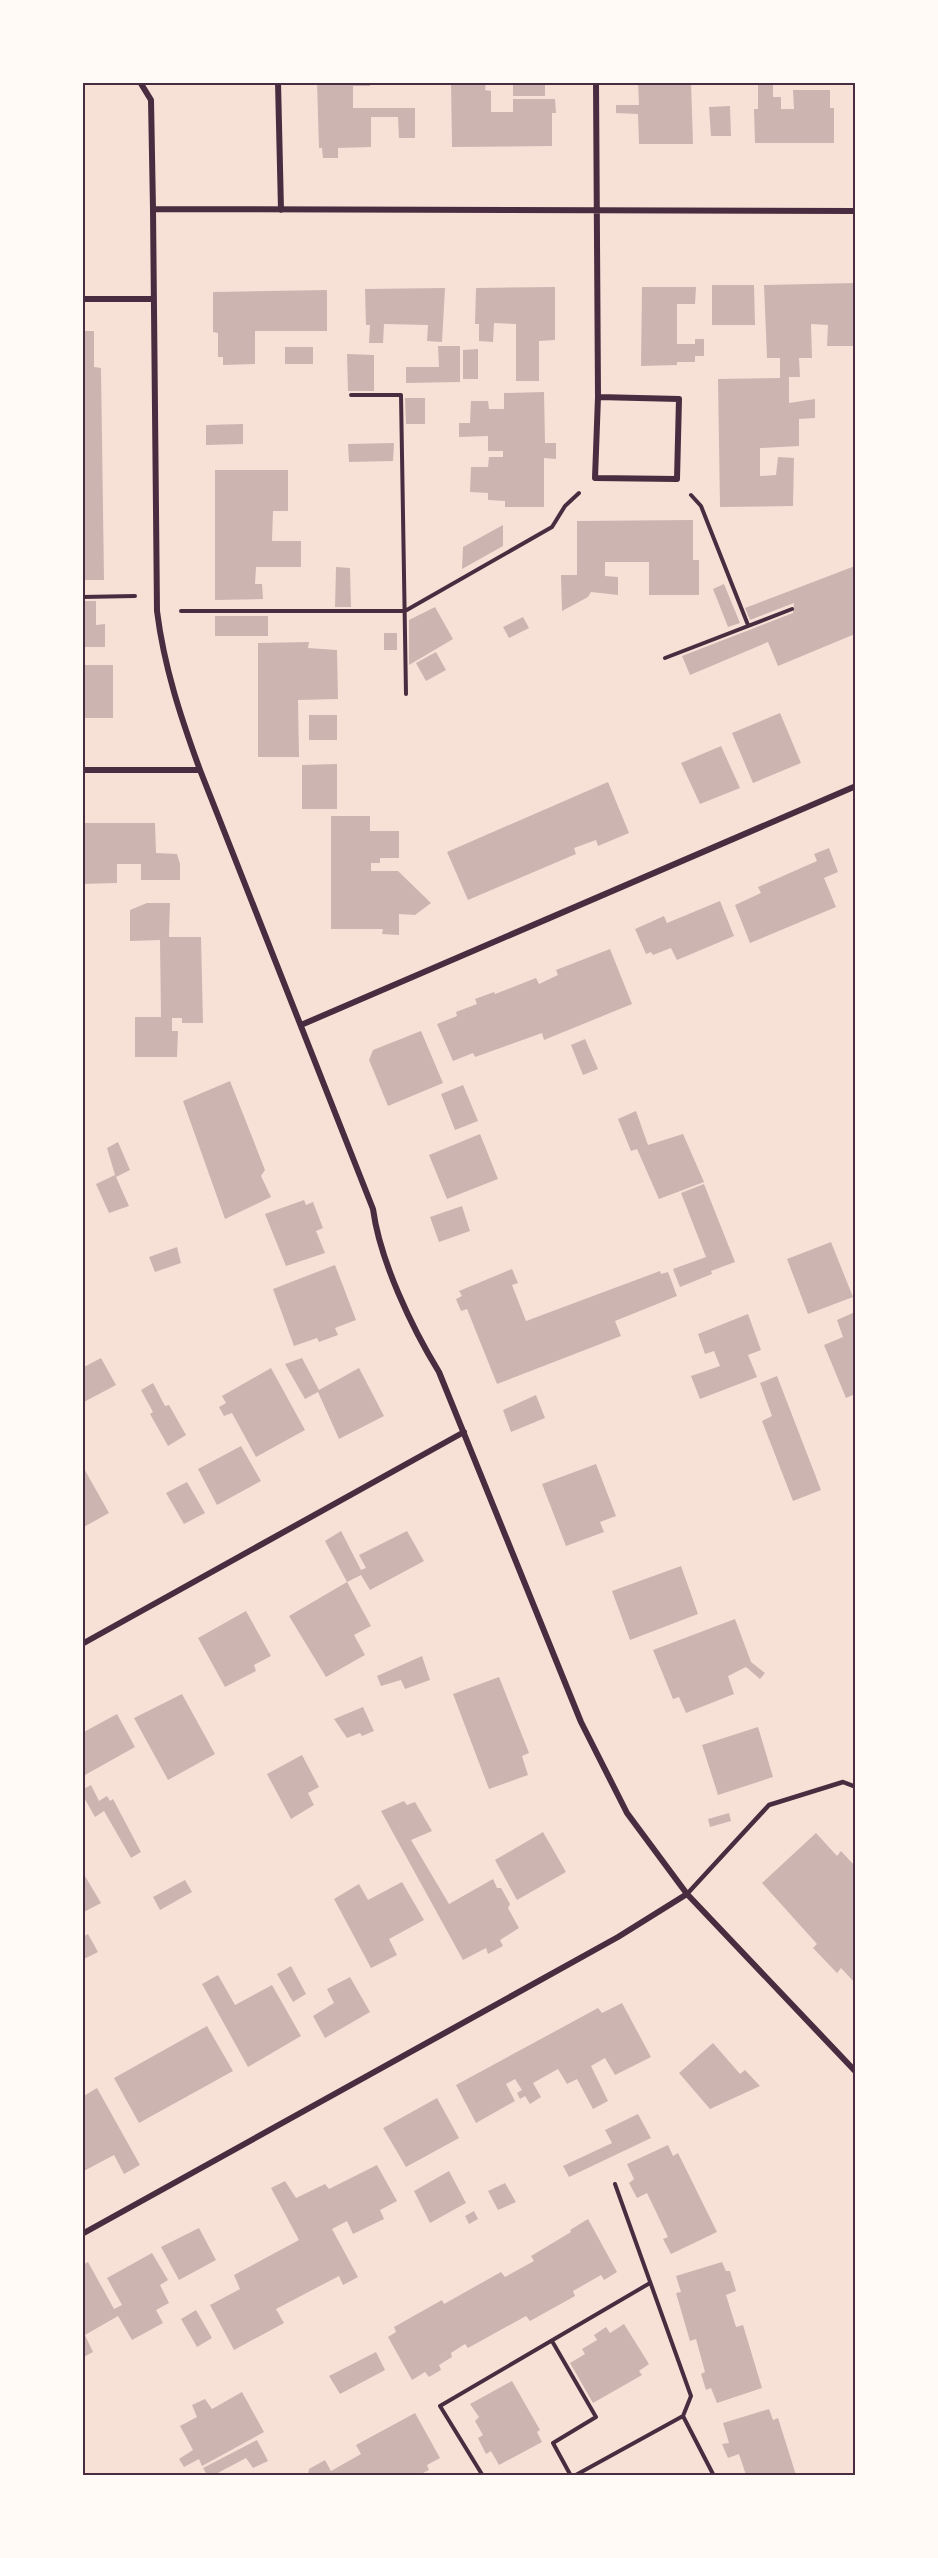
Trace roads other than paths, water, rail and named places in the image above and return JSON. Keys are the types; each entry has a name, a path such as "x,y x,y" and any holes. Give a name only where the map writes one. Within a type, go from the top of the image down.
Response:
{"street":[{"path":"140,82 151,100 157,611 161,647 178,709 373,1209 376,1233 416,1335 439,1372 580,1722 627,1813 687,1894 855,2072"},
{"path":"278,82 281,210"},
{"path":"596,82 598,397 595,478 677,479 679,399 598,397"},
{"path":"153,209 855,212"},
{"path":"82,299 154,299"},
{"path":"82,770 200,770"},
{"path":"301,1025 855,786"},
{"path":"82,1644 464,1432"},
{"path":"82,2234 618,1937 687,1894"}],"lane":[{"path":"687,1894 769,1805 843,1782 855,1787"}]}
